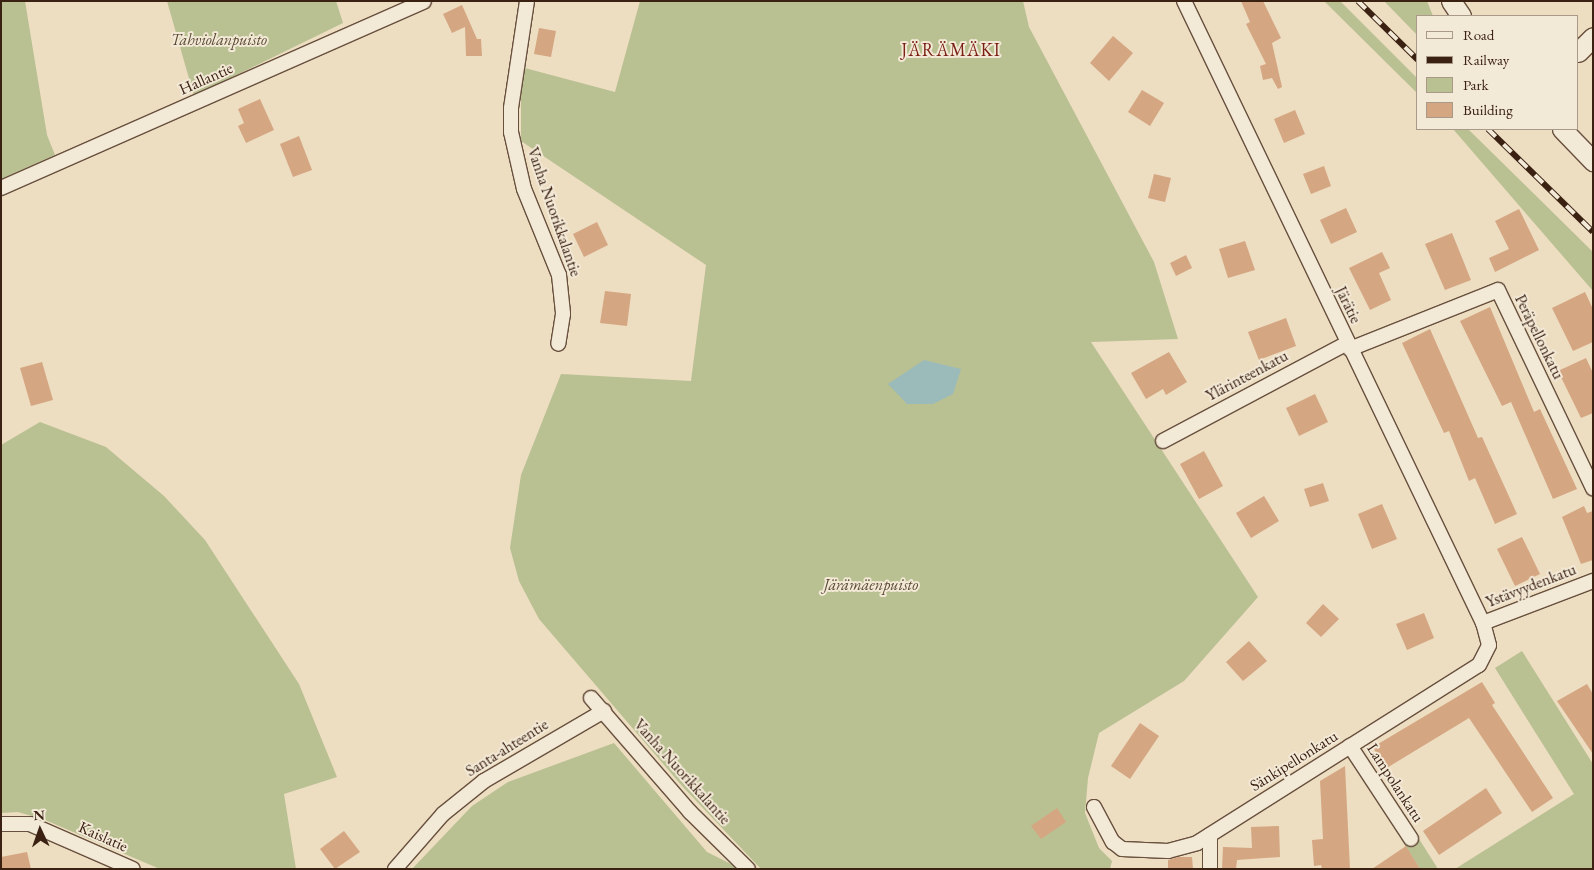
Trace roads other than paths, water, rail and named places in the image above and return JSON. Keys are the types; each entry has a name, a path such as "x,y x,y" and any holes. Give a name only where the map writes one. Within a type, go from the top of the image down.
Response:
{"main road":[{"path":"1451,1 1460,15"},
{"path":"1579,51 1593,37"},
{"path":"1563,130 1593,161"}],"street":[{"name":"Hallantie","path":"1,188 424,1"},
{"name":"Vanha Nuorikkalantie","path":"527,1 511,108 511,132 524,189 560,275 563,314 558,344"},
{"name":"Järätie","path":"1184,1 1348,346 1483,623"},
{"name":"Peräpellonkatu","path":"1348,346 1498,290 1593,488"},
{"name":"Ylärinteenkatu","path":"1163,441 1348,346"},
{"name":"Ystävyydenkatu","path":"1483,623 1593,581"},
{"name":"Sänkipellonkatu","path":"1094,807 1113,842 1122,849 1168,851 1183,848 1210,835 1479,665 1489,645 1483,623"},
{"name":"Vanha Nuorikkalantie","path":"591,698 690,812 748,869"},
{"name":"Santa-ahteentie","path":"395,869 443,814 484,781 604,711"},
{"name":"Lampolankatu","path":"1350,746 1411,839"},
{"name":"Kaislatie","path":"1,824 30,824 133,869"},
{"path":"1210,835 1210,869"}],"water":[{"path":"924,360 961,369 953,394 933,404 907,404 888,384"}],"railway":[{"path":"1358,1 1416,58"},
{"path":"1489,130 1593,232"}],"district":[{"name":"JÄRÄMÄKI","path":"951,50"}],"park label":[{"name":"Tahviolanpuisto","path":"219,40"},
{"name":"Järämäenpuisto","path":"871,585"}]}
